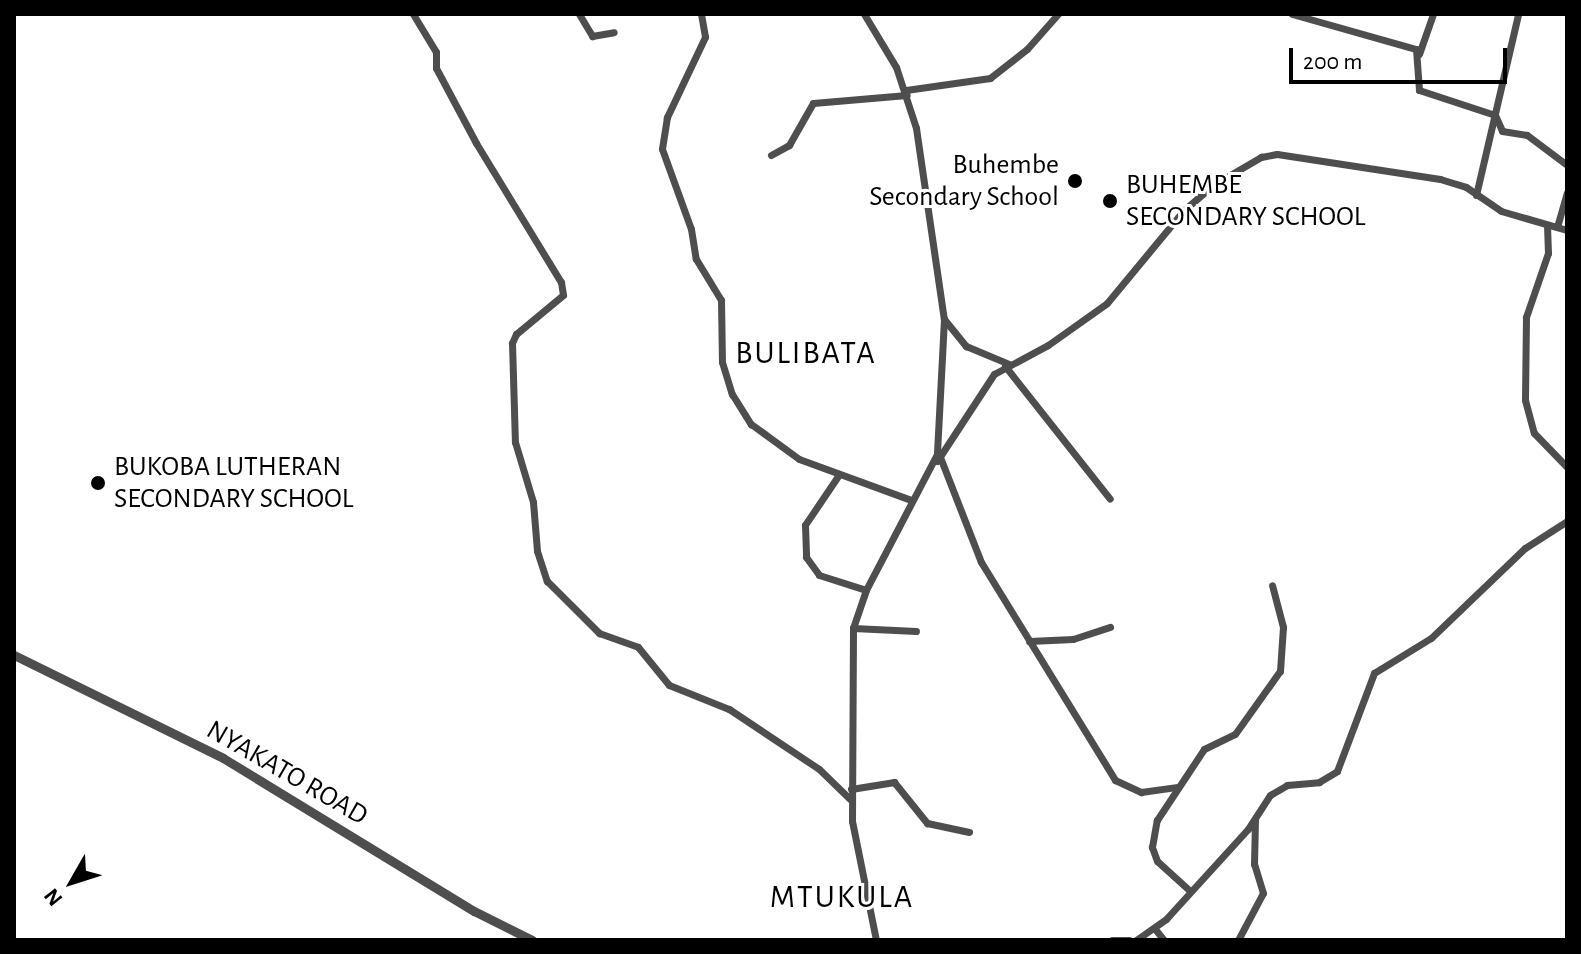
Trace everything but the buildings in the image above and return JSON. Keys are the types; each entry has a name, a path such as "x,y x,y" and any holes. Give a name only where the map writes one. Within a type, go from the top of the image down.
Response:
{"street":[{"path":"413,14 436,52 436,68 476,143 561,282 563,295 516,334 512,343 515,442 533,502 537,551 547,581 599,633 638,647 669,685 729,709 819,769 850,799"},
{"path":"579,14 592,36 614,32"},
{"path":"701,14 705,37 667,117 662,149 691,229 696,259 721,300 725,378 751,424 799,459 838,476 892,489 911,500"},
{"path":"864,14 906,93 926,174 944,319 941,432 932,465"},
{"path":"771,155 789,145 813,103 906,93 990,78 1027,49 1058,14"},
{"path":"1292,14 1419,54"},
{"path":"1433,14 1419,54 1419,90 1495,115 1502,131 1527,135 1567,165"},
{"path":"1476,195 1518,14"},
{"path":"876,940 854,842 850,799 853,628 866,590 911,500 979,392 1007,365 1048,345 1107,303 1176,218 1213,185 1261,157 1402,171 1455,183 1501,211 1567,230"},
{"path":"1557,227 1567,192"},
{"path":"1547,225 1548,253 1526,317 1525,400 1534,433 1567,467"},
{"path":"944,319 966,346 1007,365 1110,499"},
{"path":"940,457 967,536 1115,780 1141,792 1178,787"},
{"path":"838,476 805,525 806,557 819,575 866,590"},
{"path":"1136,940 1155,929 1279,788 1319,782 1337,771 1374,673 1431,638 1525,548 1567,521"},
{"path":"1189,890 1157,861 1152,847 1157,820 1204,749 1242,726 1280,671 1283,627 1272,585"},
{"path":"1029,641 1073,639 1110,627"},
{"path":"853,628 916,631"},
{"name":"NYAKATO ROAD","path":"14,655 223,758 474,911 532,940"},
{"path":"851,789 894,782 927,823 969,832"},
{"path":"1238,940 1263,893 1254,864 1255,818"},
{"path":"1155,929 1164,940"},
{"path":"1112,940 1129,940"}],"place":[{"name":"Buhembe Secondary School","path":"1075,181"},
{"name":"BUHEMBE SECONDARY SCHOOL","path":"1110,201"},
{"name":"BUKOBA LUTHERAN SECONDARY SCHOOL","path":"98,483"}],"district":[{"name":"BULIBATA","path":"806,353"},
{"name":"MTUKULA","path":"842,897"}]}
